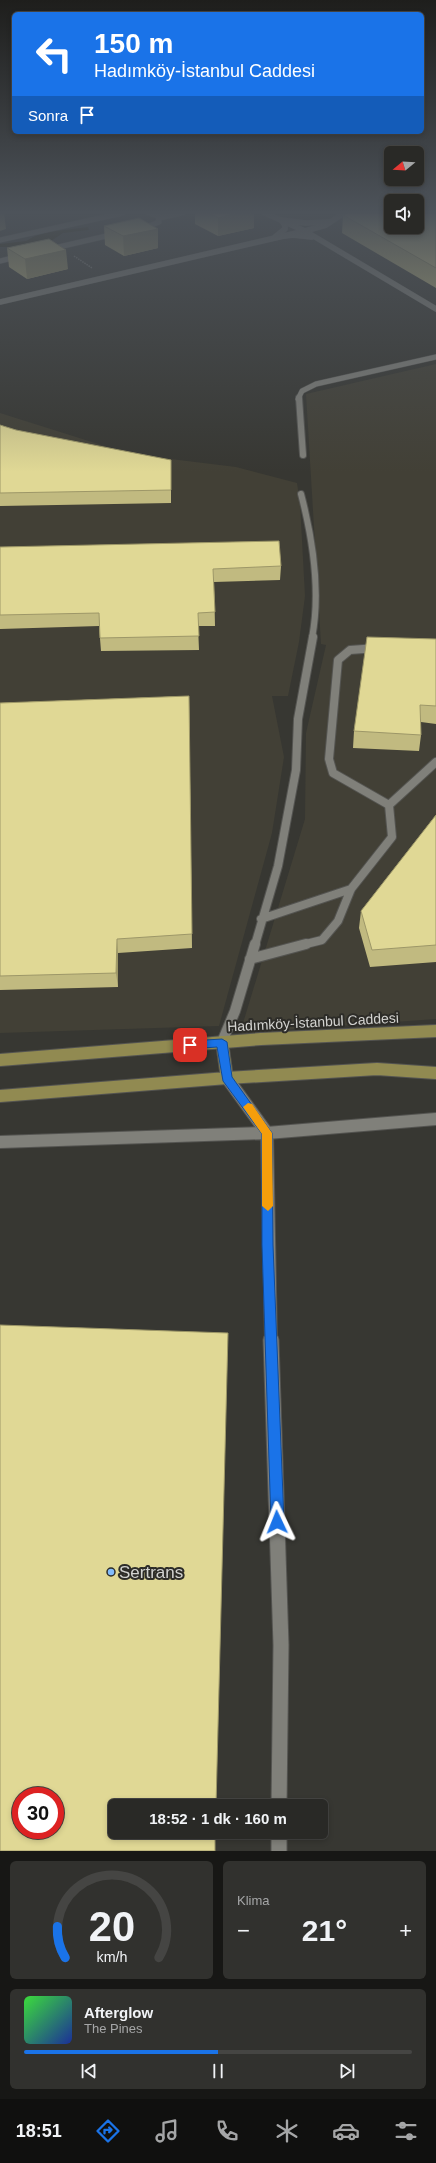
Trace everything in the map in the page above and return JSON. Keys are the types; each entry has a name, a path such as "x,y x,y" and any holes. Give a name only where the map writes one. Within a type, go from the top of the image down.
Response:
{"main road":[{"name":"Hadımköy-İstanbul Caddesi","path":"0,1060 222,1042 436,1031"},
{"path":"222,1042 227,1078"},
{"path":"0,1096 227,1078 377,1069 436,1072"}],"street":[{"path":"0,302 11,299"},
{"path":"420,299 436,309"},
{"path":"227,1078 267,1133 268,1245 281,1646 279,1799"},
{"path":"0,1142 267,1133 436,1119"},
{"path":"279,1839 279,1851"}],"lane":[{"path":"303,455 298,399 302,391 316,384 436,357"},
{"path":"222,1042 234,1012 278,866 296,770 298,719 316,617 314,564 307,517 301,494"},
{"path":"388,649 352,649 343,652 338,660 329,759 333,773 389,805"},
{"path":"389,805 436,762"},
{"path":"250,959 322,940 338,921 351,889 392,837 389,805"},
{"path":"261,919 351,889"}],"shaded area":[{"path":"436,364 436,1019 240,1033 305,819 306,733 326,645 321,644 306,394"},
{"path":"0,413 130,454 236,467 297,483 300,503 305,596 299,642 288,696 272,696 284,757 272,833 219,1026 0,1033"}],"building":[{"path":"0,425 16,430 171,460 171,490 0,493"},
{"path":"279,541 281,566 213,569 215,612 198,613 199,636 100,638 99,613 0,615 0,547"},
{"path":"367,637 436,639 436,706 420,705 421,735 354,731"},
{"path":"189,696 192,934 117,939 116,973 0,976 0,703"},
{"path":"436,815 436,945 372,950 361,911"},
{"name":"Sertrans","path":"0,1325 228,1333 216,1799 108,1799 108,1839 215,1839 215,1851 0,1851"}],"slow traffic":[{"path":"248,1107 267,1133 268,1206"}],"place":[{"name":"Sertrans","path":"111,1572"}],"route":[{"path":"190,1045 222,1042 227,1078 267,1133 268,1245 277,1522"}]}
